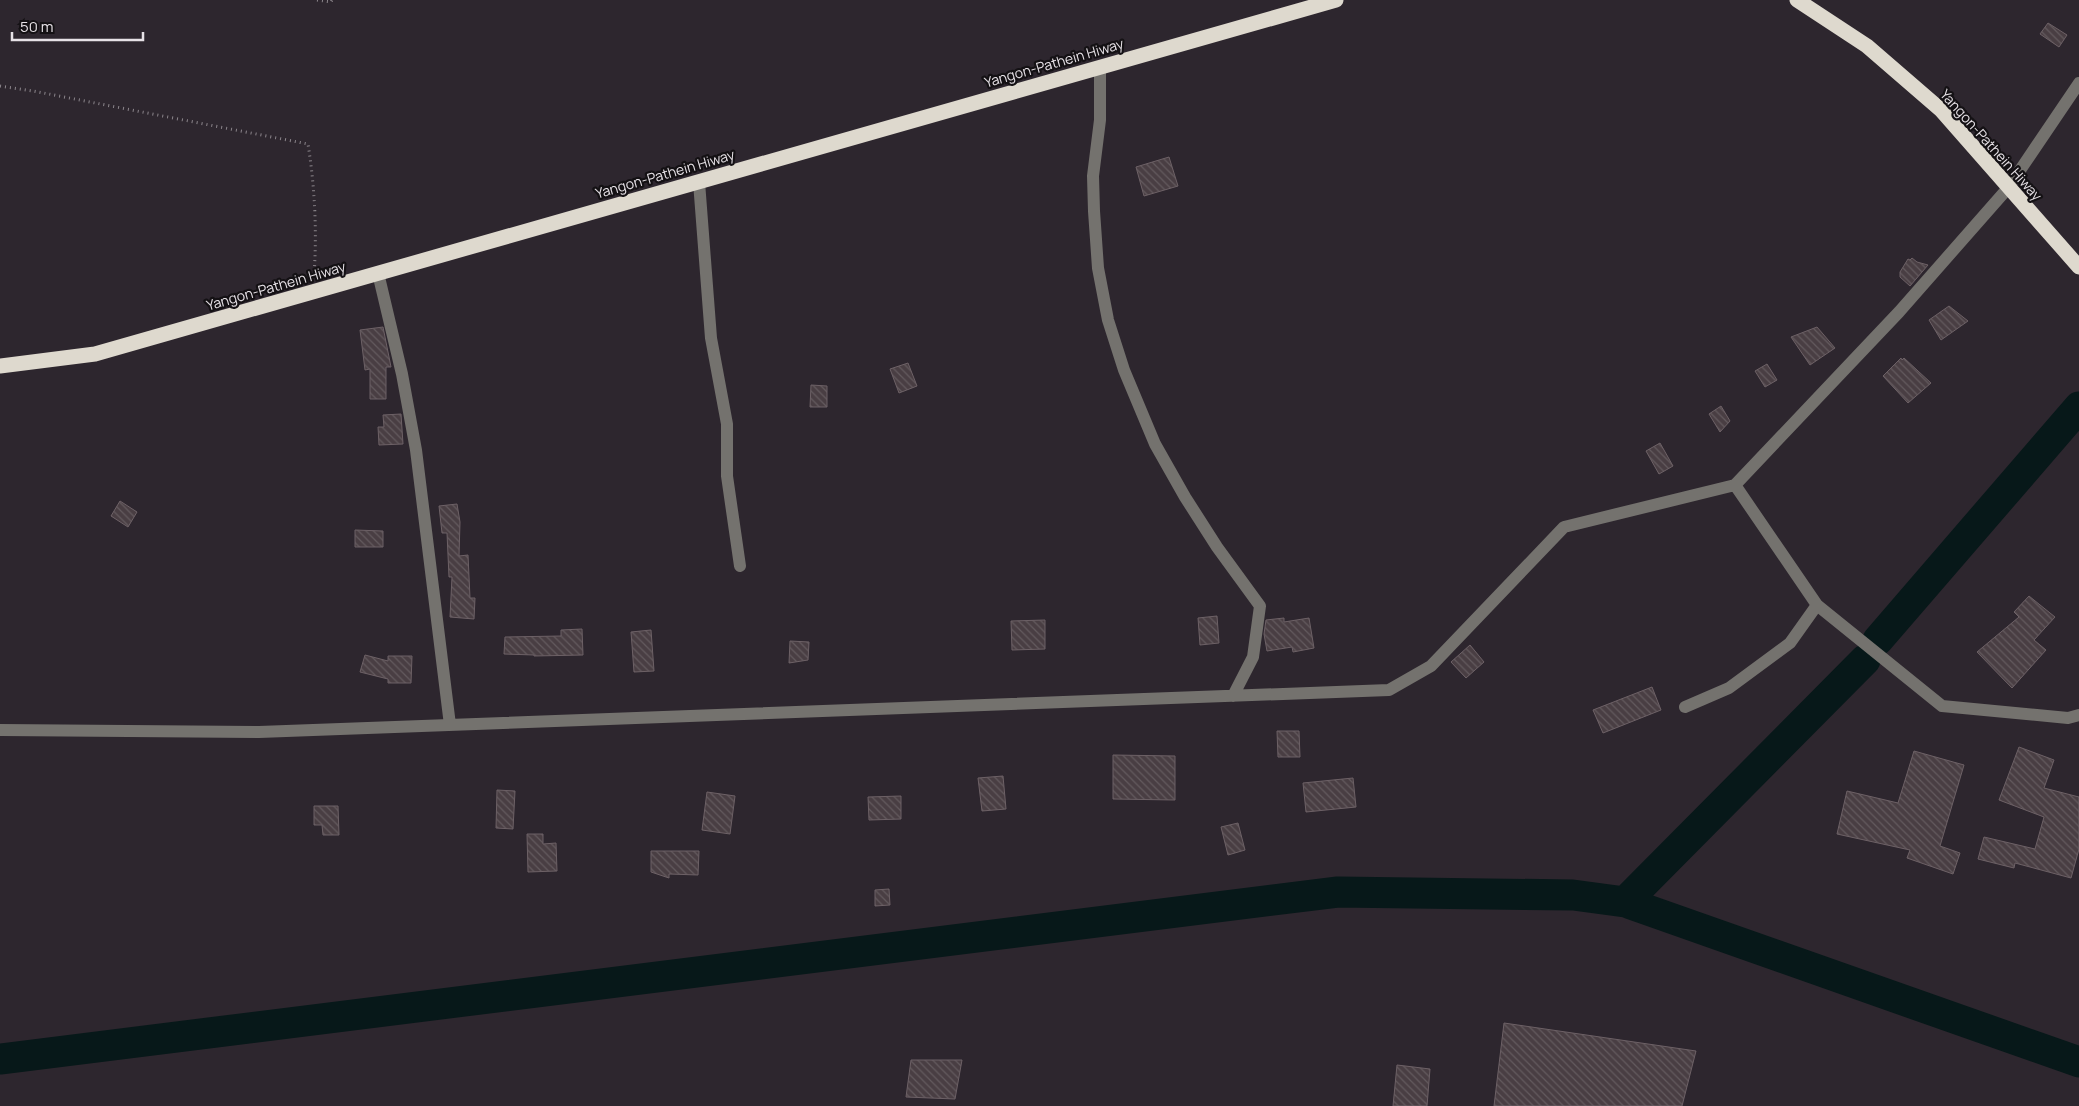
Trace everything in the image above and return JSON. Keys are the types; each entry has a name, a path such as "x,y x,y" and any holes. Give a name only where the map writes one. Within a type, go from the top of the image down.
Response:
{"highway":[{"name":"Yangon-Pathein Hiway","path":"1797,0 1867,46 1941,110 2079,267"},
{"name":"Yangon-Pathein Hiway","path":"0,366 95,354 1328,1"}],"street":[{"path":"1100,67 1100,120 1093,176 1094,211 1098,268 1108,320 1124,370 1155,444 1201,522 1260,606 1253,657 1232,696"},
{"path":"0,730 259,732 1389,690 1432,666 1564,527 1735,486 1899,312 2008,188 2079,82"},
{"path":"699,182 711,338 727,424 727,476 740,566"},
{"path":"378,273 402,374 416,450 450,725"},
{"path":"1735,486 1817,605 1942,706 2068,718 2079,715"},
{"path":"1685,707 1729,688 1790,643 1817,605"}],"path":[{"path":"317,0 331,2 332,0"},
{"path":"0,86 308,144 313,174 316,234 314,292"}],"building":[{"path":"2048,23 2067,35 2059,47 2040,34"},
{"path":"1169,157 1178,186 1144,196 1136,167"},
{"path":"1912,258 1917,262 1928,265 1910,286 1900,277 1900,272 1908,259"},
{"path":"1949,306 1968,321 1941,340 1929,320"},
{"path":"383,327 391,367 386,367 386,399 370,399 370,369 365,370 360,330"},
{"path":"1817,327 1835,348 1810,365 1791,337"},
{"path":"1901,358 1902,360 1904,358 1931,383 1908,403 1883,376"},
{"path":"908,363 917,386 899,393 890,369"},
{"path":"1767,364 1777,380 1765,387 1755,371"},
{"path":"811,385 827,386 827,407 810,407"},
{"path":"1721,406 1730,421 1720,432 1709,414"},
{"path":"401,414 403,444 379,445 378,427 384,427 383,415"},
{"path":"1660,443 1673,466 1659,474 1646,451"},
{"path":"120,501 137,512 128,527 111,516"},
{"path":"457,504 460,522 459,556 468,555 470,598 475,598 474,619 450,617 452,577 449,577 447,533 442,533 439,506"},
{"path":"355,530 383,531 383,547 355,547"},
{"path":"2029,596 2055,617 2034,640 2046,650 2012,688 1977,652 2019,617 2014,612"},
{"path":"1217,616 1219,643 1200,645 1198,618"},
{"path":"1284,618 1284,622 1309,618 1314,648 1293,652 1292,647 1267,651 1264,634 1266,620"},
{"path":"1045,620 1045,649 1012,650 1011,621"},
{"path":"582,629 583,655 534,656 504,654 505,637 561,636 561,630"},
{"path":"651,630 654,671 634,672 631,632"},
{"path":"790,641 809,642 808,660 789,663"},
{"path":"1470,645 1484,662 1466,678 1451,662"},
{"path":"365,655 388,661 388,656 412,656 411,683 388,683 388,679 360,672"},
{"path":"1652,687 1661,710 1603,733 1593,710"},
{"path":"1277,731 1299,731 1300,757 1278,757"},
{"path":"2019,747 2054,760 2044,788 2079,797 2079,849 2071,878 2015,863 2014,868 1978,859 1984,837 2035,849 2044,817 1999,800"},
{"path":"1914,751 1964,765 1940,846 1960,853 1953,874 1907,858 1910,850 1837,834 1847,791 1898,803"},
{"path":"1113,755 1175,756 1175,800 1113,799"},
{"path":"1003,776 1006,809 982,811 978,778"},
{"path":"1353,778 1356,807 1306,812 1303,783"},
{"path":"497,790 515,791 513,829 496,828"},
{"path":"707,792 735,796 730,834 702,830"},
{"path":"901,796 901,819 869,820 868,797"},
{"path":"314,806 338,806 339,835 323,835 322,825 314,825"},
{"path":"1238,823 1245,850 1228,855 1221,827"},
{"path":"527,834 543,834 543,844 556,843 557,871 528,872"},
{"path":"651,851 699,851 698,875 669,874 669,878 651,872"},
{"path":"889,889 890,905 875,906 875,890"},
{"path":"1504,1023 1696,1051 1682,1106 1494,1106"},
{"path":"911,1060 962,1060 955,1099 906,1097"},
{"path":"1397,1065 1430,1069 1427,1106 1393,1106"}],"waterway":[{"path":"1878,640 2079,407"},
{"path":"1625,902 1865,660"},
{"path":"0,1059 1338,892 1573,895 1625,902 2079,1062"}]}
